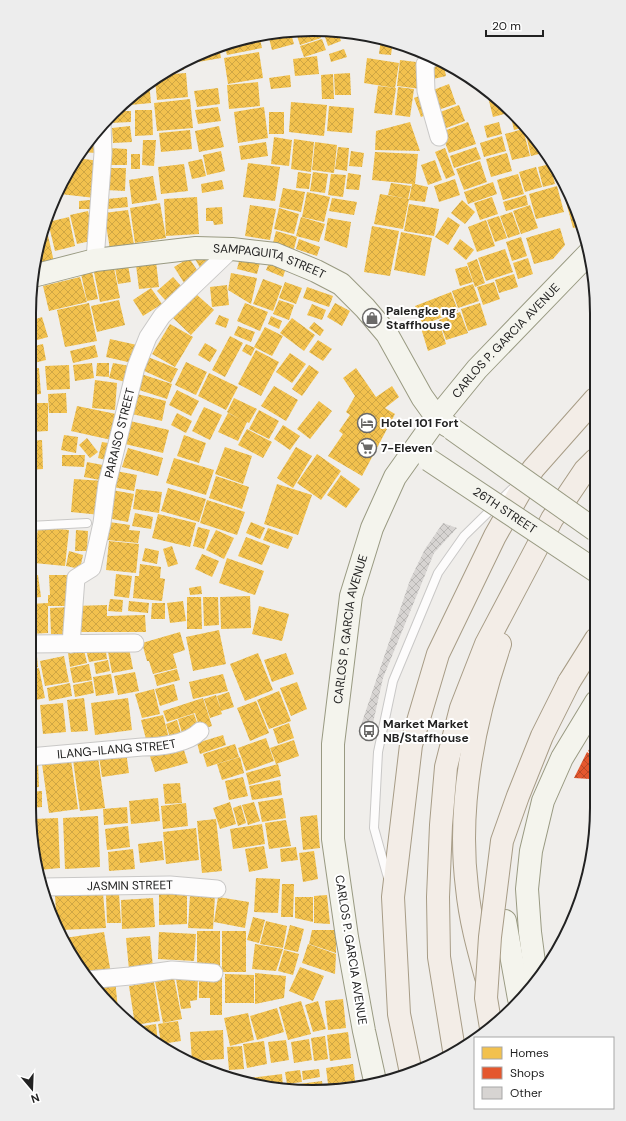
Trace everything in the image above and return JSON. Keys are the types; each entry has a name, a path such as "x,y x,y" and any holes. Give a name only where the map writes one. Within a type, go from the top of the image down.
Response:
{"main road":[{"name":"SAMPAGUITA STREET","path":"38,275 95,260 196,248 232,249 275,254 316,271 341,284 376,320 387,334 422,397 444,424"},
{"name":"CARLOS P. GARCIA AVENUE","path":"374,1078 347,937 333,839 333,744 351,596 372,528 395,477 422,455 444,424 477,369 584,257"},
{"path":"410,1067 399,1014 393,897 411,745 438,654 495,536 533,469 590,406"},
{"path":"444,424 590,526"},
{"name":"26TH STREET","path":"422,455 590,567"},
{"path":"454,1047 439,957 438,897 441,825 446,766 464,701 486,644 552,519 585,470 590,465"},
{"path":"496,1016 475,935 466,888 463,834 467,783 479,720 498,648 523,573"},
{"path":"489,1022 486,998 490,937 502,841 542,736 569,682 590,649"},
{"path":"535,973 530,932 527,889 531,852 543,801 562,758 590,712"},
{"path":"505,921 518,994"}],"street":[{"path":"428,61 425,64 426,91 439,137"},
{"path":"95,260 104,153 103,133"},
{"name":"PARAISO STREET","path":"71,644 76,578 92,568 102,523 109,476 136,366 148,337 162,316 232,249"},
{"path":"36,644 135,643"},
{"name":"ILANG-ILANG STREET","path":"36,756 159,746 190,738 200,732"},
{"name":"JASMIN STREET","path":"47,887 170,885 217,889"},
{"path":"95,979 172,970 214,973"}],"lane":[{"path":"393,897 374,828 378,752 393,681 438,573 464,536 533,469"},
{"path":"36,526 87,523"}],"building: Homes":[{"path":"321,36 321,38 300,45 297,37"},
{"path":"292,37 294,44 272,50 269,39"},
{"path":"325,37 340,37 341,41 328,46"},
{"path":"322,39 326,50 304,57 300,46"},
{"path":"260,41 262,48 227,55 226,50"},
{"path":"380,44 392,47 391,55 379,54"},
{"path":"344,49 347,57 331,62 329,54"},
{"path":"220,52 221,58 198,62 207,57"},
{"path":"259,52 263,78 228,84 224,58"},
{"path":"317,56 319,74 295,76 293,59"},
{"path":"367,58 399,63 395,88 364,83"},
{"path":"400,60 424,63 421,89 397,86"},
{"path":"433,63 445,69 446,76 429,80 426,65"},
{"path":"186,73 188,97 157,100 156,85 173,74"},
{"path":"350,73 351,95 335,95 334,74"},
{"path":"333,74 334,99 322,99 321,75"},
{"path":"290,75 291,87 271,89 269,78"},
{"path":"258,82 260,106 229,109 227,85"},
{"path":"449,84 456,104 435,111 428,92"},
{"path":"378,86 396,88 392,115 374,113"},
{"path":"398,87 414,89 410,117 395,115"},
{"path":"218,88 220,104 197,107 194,91"},
{"path":"150,89 151,103 130,105"},
{"path":"424,94 431,113 421,117 414,98"},
{"path":"488,98 505,114 493,117"},
{"path":"190,99 193,128 157,131 154,103"},
{"path":"291,102 327,105 324,136 289,132"},
{"path":"459,105 465,121 441,130 435,114"},
{"path":"329,106 354,108 352,133 327,131"},
{"path":"218,107 221,121 198,124 195,110"},
{"path":"264,107 268,138 238,143 234,112"},
{"path":"135,110 152,110 153,135 135,136"},
{"path":"124,111 131,111 131,122 112,123"},
{"path":"269,112 284,112 284,134 269,134"},
{"path":"512,120 520,128 514,130"},
{"path":"410,122 420,151 375,150 376,131"},
{"path":"468,122 476,144 449,153 441,132"},
{"path":"499,122 502,134 487,138 484,126"},
{"path":"130,126 132,142 113,143 112,128"},
{"path":"219,126 224,147 199,152 195,131"},
{"path":"190,130 192,149 161,152 159,133"},
{"path":"521,130 524,134 530,156 512,160 505,134"},
{"path":"502,136 506,151 484,157 480,143"},
{"path":"526,136 540,154 531,156"},
{"path":"274,137 292,140 289,166 271,164"},
{"path":"97,139 96,153 87,152"},
{"path":"294,139 314,142 311,172 291,169"},
{"path":"143,140 156,140 154,166 142,165"},
{"path":"266,142 268,156 241,160 239,146"},
{"path":"315,142 337,145 334,173 312,170"},
{"path":"338,147 349,148 347,171 335,169"},
{"path":"476,147 481,159 454,168 450,156"},
{"path":"109,148 127,149 127,165 109,165"},
{"path":"445,148 455,175 446,179 435,152"},
{"path":"221,151 225,171 207,175 203,155"},
{"path":"351,151 364,153 362,167 349,166"},
{"path":"375,152 418,154 415,184 428,187 425,202 409,200 412,184 372,180"},
{"path":"507,153 512,171 491,177 486,159"},
{"path":"131,154 140,154 140,169 131,169"},
{"path":"83,159 100,161 95,198 63,194 73,174"},
{"path":"202,159 206,176 192,179 188,162"},
{"path":"435,160 442,180 428,185 421,165"},
{"path":"480,161 487,182 464,190 456,169"},
{"path":"248,163 280,167 275,201 243,197"},
{"path":"184,164 188,191 161,194 158,167"},
{"path":"547,165 553,174 555,184 543,187 538,167"},
{"path":"536,167 542,187 525,192 519,172"},
{"path":"107,168 126,168 125,191 106,190"},
{"path":"298,172 311,174 309,189 296,188"},
{"path":"313,172 328,174 325,193 310,191"},
{"path":"348,173 361,175 359,190 346,189"},
{"path":"331,174 346,175 343,197 328,195"},
{"path":"518,174 524,194 503,200 497,180"},
{"path":"153,176 157,200 132,204 129,180"},
{"path":"455,179 460,195 439,202 434,186"},
{"path":"222,180 224,189 202,193 201,184"},
{"path":"493,182 497,194 468,204 464,192"},
{"path":"391,183 411,186 408,199 388,195"},
{"path":"557,186 564,212 536,219 529,194"},
{"path":"283,188 305,192 301,212 279,207"},
{"path":"307,192 330,197 324,222 302,217"},
{"path":"380,194 409,199 403,229 374,224"},
{"path":"526,195 528,205 506,211 503,202"},
{"path":"127,197 128,207 108,209 107,199"},
{"path":"197,197 199,234 166,236 164,199"},
{"path":"492,197 498,214 480,220 474,203"},
{"path":"332,198 357,202 354,215 329,211"},
{"path":"565,199 576,227 573,228"},
{"path":"90,200 90,209 79,209 79,201"},
{"path":"462,200 475,212 465,224 451,213"},
{"path":"160,203 166,238 135,243 130,208"},
{"path":"409,204 439,209 434,236 404,231"},
{"path":"250,205 276,209 270,240 245,236"},
{"path":"530,205 538,228 521,234 513,211"},
{"path":"222,207 223,224 214,225 213,221 206,221 206,208"},
{"path":"279,208 299,214 294,234 274,229"},
{"path":"128,210 134,245 110,249 104,213"},
{"path":"88,211 95,240 77,244 70,215"},
{"path":"512,212 520,234 508,238 500,216"},
{"path":"499,216 507,238 495,242 487,220"},
{"path":"69,217 75,246 55,251 50,228 52,221"},
{"path":"301,217 325,224 319,242 296,236"},
{"path":"448,217 460,225 448,245 435,237"},
{"path":"328,218 351,222 347,248 324,240"},
{"path":"486,220 495,246 477,252 468,227"},
{"path":"372,226 399,231 390,276 364,272"},
{"path":"560,228 565,245 553,259 534,264 526,238"},
{"path":"276,231 297,237 294,249 273,243"},
{"path":"401,232 432,238 425,276 394,270"},
{"path":"48,234 54,262 40,265"},
{"path":"521,237 527,256 512,261 506,242"},
{"path":"299,239 320,247 317,256 296,249"},
{"path":"460,239 474,250 466,260 453,249"},
{"path":"505,249 513,272 486,281 478,258"},
{"path":"213,250 219,261 202,271 195,259"},
{"path":"241,254 261,259 257,274 237,269"},
{"path":"189,258 201,276 186,286 174,267"},
{"path":"528,258 533,274 518,279 513,263"},
{"path":"477,259 485,283 475,287 467,263"},
{"path":"270,261 286,268 283,277 266,270"},
{"path":"156,262 159,287 139,289 136,265"},
{"path":"128,265 131,282 118,284 115,268"},
{"path":"467,266 473,282 460,286 455,269"},
{"path":"114,268 120,298 100,302 94,272"},
{"path":"92,272 98,299 87,301 81,274"},
{"path":"231,273 257,278 251,304 228,290"},
{"path":"514,274 518,287 499,293 495,280"},
{"path":"80,277 87,302 49,311 43,286"},
{"path":"173,277 182,287 166,301 157,291"},
{"path":"263,279 282,286 273,311 253,304"},
{"path":"285,282 302,288 296,304 279,298"},
{"path":"494,282 500,299 483,305 477,287"},
{"path":"473,284 479,301 458,308 452,291"},
{"path":"227,285 229,305 212,307 210,287"},
{"path":"307,287 333,296 329,307 303,298"},
{"path":"151,288 162,304 143,316 133,300"},
{"path":"451,292 458,311 423,325 415,306"},
{"path":"196,294 214,310 191,335 173,318"},
{"path":"119,300 125,325 97,332 91,306"},
{"path":"279,300 294,305 289,320 273,314"},
{"path":"89,303 97,341 65,347 57,310"},
{"path":"245,303 268,312 260,331 237,321"},
{"path":"335,303 350,311 342,326 327,317"},
{"path":"480,303 487,325 468,331 461,309"},
{"path":"312,304 326,310 322,320 307,315"},
{"path":"460,312 468,333 446,340 439,320"},
{"path":"219,315 229,319 226,328 215,324"},
{"path":"271,316 282,321 279,329 268,324"},
{"path":"42,317 48,337 36,340 36,319"},
{"path":"292,318 315,335 304,351 280,333"},
{"path":"314,322 324,330 320,336 309,328"},
{"path":"439,322 446,344 428,351 421,328"},
{"path":"170,324 193,337 175,367 152,354"},
{"path":"238,326 255,332 251,342 234,335"},
{"path":"265,327 283,336 272,356 254,347"},
{"path":"230,336 243,343 225,377 212,370"},
{"path":"110,339 137,345 132,363 106,357"},
{"path":"318,340 332,349 323,361 309,352"},
{"path":"205,343 217,350 210,362 198,355"},
{"path":"43,344 46,360 36,362 36,346"},
{"path":"246,344 255,348 251,356 242,351"},
{"path":"95,345 98,357 73,363 70,351"},
{"path":"256,350 279,362 261,396 238,384"},
{"path":"290,353 306,364 292,383 276,372"},
{"path":"148,357 178,369 171,383 142,370"},
{"path":"186,362 207,372 196,395 175,385"},
{"path":"92,363 94,378 75,381 73,365"},
{"path":"97,363 109,363 109,377 96,376"},
{"path":"113,363 130,366 126,382 109,378"},
{"path":"69,365 70,389 47,390 45,366"},
{"path":"309,365 319,372 302,396 292,389"},
{"path":"36,368 39,368 41,394 36,394"},
{"name":"Hotel 101 Fort","path":"356,368 376,397 392,386 399,397 385,408 395,414 362,476 328,456 343,434 339,431 350,415 346,412 355,396 343,378"},
{"path":"209,373 238,387 226,410 198,396"},
{"path":"141,374 172,384 167,399 136,389"},
{"path":"95,380 117,383 115,410 92,408"},
{"path":"274,386 298,400 286,421 261,406"},
{"path":"177,390 199,401 191,416 169,405"},
{"path":"66,393 67,413 49,413 48,394"},
{"path":"137,394 166,401 162,421 132,414"},
{"path":"234,398 257,409 249,423 247,422 238,441 218,432 228,413 240,419 227,412"},
{"path":"319,401 332,411 310,439 297,429"},
{"path":"36,403 48,403 48,431 36,432"},
{"path":"77,406 121,415 116,441 71,431"},
{"path":"204,407 222,415 210,440 192,431"},
{"path":"259,410 279,421 269,439 249,429"},
{"path":"177,413 192,421 186,433 171,425"},
{"path":"130,421 169,430 163,453 125,444"},
{"path":"283,425 300,436 290,450 274,439"},
{"path":"247,429 272,442 263,458 238,445"},
{"path":"64,435 78,437 76,453 61,450"},
{"path":"184,435 206,443 199,463 177,456"},
{"path":"87,438 98,452 90,458 79,445"},
{"path":"36,440 42,440 43,469 36,470"},
{"path":"102,442 114,444 109,461 98,458"},
{"path":"225,447 252,456 243,484 215,474"},
{"path":"296,447 312,456 293,488 277,478"},
{"path":"128,448 163,458 158,476 122,467"},
{"path":"317,454 341,471 321,500 297,483"},
{"path":"62,455 85,455 84,467 62,466"},
{"path":"174,458 214,470 206,495 166,483"},
{"path":"87,462 108,466 105,481 84,477"},
{"path":"116,471 137,475 134,491 113,487"},
{"path":"341,475 360,489 346,508 327,495"},
{"path":"216,476 249,487 242,509 209,498"},
{"path":"74,479 104,481 101,515 71,512"},
{"path":"277,484 312,495 298,535 264,524"},
{"path":"168,488 206,499 199,522 161,511"},
{"path":"136,489 162,492 159,513 133,509"},
{"path":"112,490 134,494 128,522 107,518"},
{"path":"207,500 245,512 237,535 200,523"},
{"path":"135,513 153,517 151,529 132,526"},
{"path":"158,514 196,523 190,547 152,538"},
{"path":"109,522 130,525 129,530 140,531 138,543 107,540"},
{"path":"251,522 265,528 260,539 246,533"},
{"path":"38,527 69,530 65,566 36,563"},
{"path":"198,527 210,530 204,549 193,546"},
{"path":"268,528 293,537 288,549 263,540"},
{"path":"76,530 88,531 87,551 75,551"},
{"path":"216,530 234,538 224,559 206,550"},
{"path":"246,537 270,546 262,565 238,556"},
{"path":"109,541 139,544 136,573 106,570"},
{"path":"172,546 178,564 168,567 163,549"},
{"path":"145,548 159,551 157,564 142,561"},
{"path":"69,551 83,555 80,569 66,566"},
{"path":"202,554 219,561 212,577 195,569"},
{"path":"227,558 264,571 255,595 219,583"},
{"path":"140,564 161,567 160,578 165,579 162,601 133,598 135,576 139,576"},
{"path":"116,574 132,576 129,598 114,596"},
{"path":"36,575 38,575 41,597 36,597"},
{"path":"49,575 70,575 71,606 48,606 48,633 36,634 36,604 48,603 48,595 50,595"},
{"path":"201,586 202,594 190,595 189,588"},
{"path":"250,596 251,628 221,629 220,597"},
{"path":"187,597 201,597 202,629 187,629"},
{"path":"203,597 218,597 219,625 204,626"},
{"path":"110,599 123,600 122,612 108,611"},
{"path":"129,601 149,603 148,613 128,611"},
{"path":"183,601 186,621 170,623 167,603"},
{"path":"152,603 165,603 165,619 151,619"},
{"path":"107,605 107,616 145,615 146,632 75,632 74,606"},
{"path":"259,606 289,614 282,641 252,634"},
{"path":"71,607 71,634 51,634 50,608"},
{"path":"219,630 226,664 193,671 186,637"},
{"path":"180,632 185,650 173,654 177,668 153,674 149,661 147,661 142,643"},
{"path":"105,645 107,659 89,662 86,649"},
{"path":"36,646 38,667 36,667"},
{"path":"129,648 133,669 112,673 108,652"},
{"path":"84,650 87,663 70,667 68,653"},
{"path":"258,653 273,690 245,701 230,664"},
{"path":"286,653 294,674 272,682 264,660"},
{"path":"64,656 69,682 45,686 40,661"},
{"path":"108,660 110,671 96,674 94,663"},
{"path":"89,664 92,680 73,683 70,668"},
{"path":"39,668 45,698 36,700 36,669"},
{"path":"177,669 180,680 157,686 154,675"},
{"path":"135,672 139,691 118,695 114,676"},
{"path":"111,674 114,693 96,696 93,677"},
{"path":"223,674 228,691 193,699 189,682"},
{"path":"92,681 94,693 75,697 73,685"},
{"path":"297,682 307,709 291,716 280,688"},
{"path":"70,683 72,696 49,701 47,688"},
{"path":"174,684 178,700 160,706 155,689"},
{"path":"154,689 160,714 142,718 135,694"},
{"path":"279,691 291,721 269,729 257,700"},
{"path":"229,692 234,707 221,711 222,714 210,718 204,699 216,695 221,710 217,696"},
{"path":"84,698 88,731 71,732 67,700"},
{"path":"128,698 132,730 95,735 91,703"},
{"path":"203,698 212,726 200,730 195,713 167,722 163,711"},
{"path":"256,701 269,733 250,741 237,708"},
{"path":"63,703 66,732 43,734 40,705"},
{"path":"194,714 199,728 182,733 178,719"},
{"path":"163,715 169,738 147,743 141,720"},
{"path":"177,720 181,734 170,738 166,724"},
{"path":"289,723 294,738 278,744 273,729"},
{"path":"223,735 226,745 200,754 197,743"},
{"path":"266,738 274,761 246,771 238,748"},
{"path":"294,740 299,756 276,764 270,748"},
{"path":"182,744 188,763 155,772 149,753"},
{"path":"235,744 239,757 207,767 203,754"},
{"path":"126,752 129,773 102,777 99,756"},
{"path":"98,757 105,808 80,811 73,760"},
{"path":"240,757 244,773 222,780 217,764"},
{"path":"71,760 78,809 49,813 42,764"},
{"path":"36,762 38,762 39,787 36,787"},
{"path":"278,764 281,776 249,785 246,773"},
{"path":"243,777 248,796 229,800 225,781"},
{"path":"280,780 282,795 252,800 249,786"},
{"path":"180,783 182,803 165,804 163,784"},
{"path":"36,791 42,791 42,807 36,807"},
{"path":"158,798 160,821 131,824 129,801"},
{"path":"283,798 286,818 262,822 258,802"},
{"path":"230,802 236,824 220,829 213,808"},
{"path":"254,802 260,821 248,825 242,805"},
{"path":"186,803 188,826 163,829 161,806"},
{"path":"241,805 246,823 238,826 233,808"},
{"path":"127,807 128,823 104,825 103,809"},
{"path":"317,815 320,848 303,850 300,817"},
{"path":"98,816 100,867 65,869 63,818"},
{"path":"58,818 60,868 43,870 38,844 37,819"},
{"path":"216,819 222,871 202,873 197,821"},
{"path":"286,820 291,846 269,849 265,823"},
{"path":"262,824 265,844 233,849 230,829"},
{"path":"128,826 130,847 107,850 105,829"},
{"path":"196,828 199,860 166,864 163,832"},
{"path":"162,841 164,860 140,863 138,844"},
{"path":"264,846 268,868 249,872 245,849"},
{"path":"296,847 298,860 281,862 280,849"},
{"path":"133,849 135,869 109,871 108,852"},
{"path":"314,851 318,879 303,882 299,853"},
{"path":"256,878 280,879 278,913 254,912"},
{"path":"282,884 294,884 293,917 281,917"},
{"path":"187,892 187,924 159,925 159,893"},
{"path":"103,893 106,928 64,930 56,912 55,896"},
{"path":"119,894 121,923 107,923 106,895"},
{"path":"190,895 215,896 213,929 188,928"},
{"path":"327,895 330,924 314,923 314,896"},
{"path":"218,897 249,902 245,928 214,922"},
{"path":"295,897 313,897 313,922 295,918"},
{"path":"153,898 155,927 122,929 121,900"},
{"path":"253,917 265,920 259,943 247,940"},
{"path":"266,921 287,926 283,948 260,944"},
{"path":"290,925 304,929 298,952 284,949"},
{"path":"312,930 336,930 336,953 309,944"},
{"path":"197,931 220,931 220,969 197,969"},
{"path":"222,931 246,931 246,972 222,972"},
{"path":"104,932 111,974 93,977 68,937"},
{"path":"159,932 196,934 194,961 158,959"},
{"path":"150,936 153,968 129,970 126,938"},
{"path":"255,944 283,949 276,971 252,969"},
{"path":"308,944 336,954 335,974 302,963"},
{"path":"284,950 299,954 293,975 278,971"},
{"path":"300,967 324,976 313,1001 289,991"},
{"path":"173,973 182,1019 163,1023 154,976"},
{"path":"175,973 198,976 197,1000 190,1001 191,1008 181,1009"},
{"path":"255,973 286,976 284,998 255,1004"},
{"path":"225,974 254,975 254,1003 225,1003"},
{"path":"199,976 222,976 222,1015 210,1015 210,998 199,998"},
{"path":"115,980 118,1004 105,991 97,982"},
{"path":"154,982 160,1021 140,1024 134,1020 129,986"},
{"path":"343,999 346,1028 328,1030 325,1001"},
{"path":"301,1001 311,1034 288,1040 279,1007"},
{"path":"318,1001 326,1029 313,1032 305,1005"},
{"path":"277,1008 284,1032 257,1040 250,1016"},
{"path":"248,1013 254,1040 230,1046 224,1018"},
{"path":"178,1021 181,1041 167,1043 160,1039 158,1024"},
{"path":"156,1024 157,1037 144,1028 142,1026"},
{"path":"223,1030 224,1059 200,1061 192,1057 190,1032"},
{"path":"348,1032 351,1058 330,1061 327,1035"},
{"path":"325,1036 328,1059 314,1061 311,1038"},
{"path":"309,1039 312,1060 294,1063 291,1042"},
{"path":"286,1040 289,1060 271,1063 268,1042"},
{"path":"264,1041 267,1064 247,1068 243,1044"},
{"path":"242,1046 244,1069 229,1070 227,1047"},
{"path":"353,1064 355,1081 328,1084 326,1068"},
{"path":"319,1069 320,1077 303,1080 302,1071"},
{"path":"300,1070 302,1082 287,1084 285,1072"},
{"path":"282,1074 283,1083 277,1083 250,1078"},
{"path":"322,1081 322,1084 313,1085 298,1084"}],"building: Shops":[{"path":"587,752 590,754 590,779 574,778"}],"building: Other":[{"path":"443,523 457,528 434,553 383,678 371,732 360,728 410,580 425,549"}],"place":[{"name":"Palengke ng Staffhouse","path":"372,318"},
{"name":"Hotel 101 Fort","path":"367,423"},
{"name":"7-Eleven","path":"367,448"},
{"name":"Market Market NB/Staffhouse","path":"369,731"}]}
